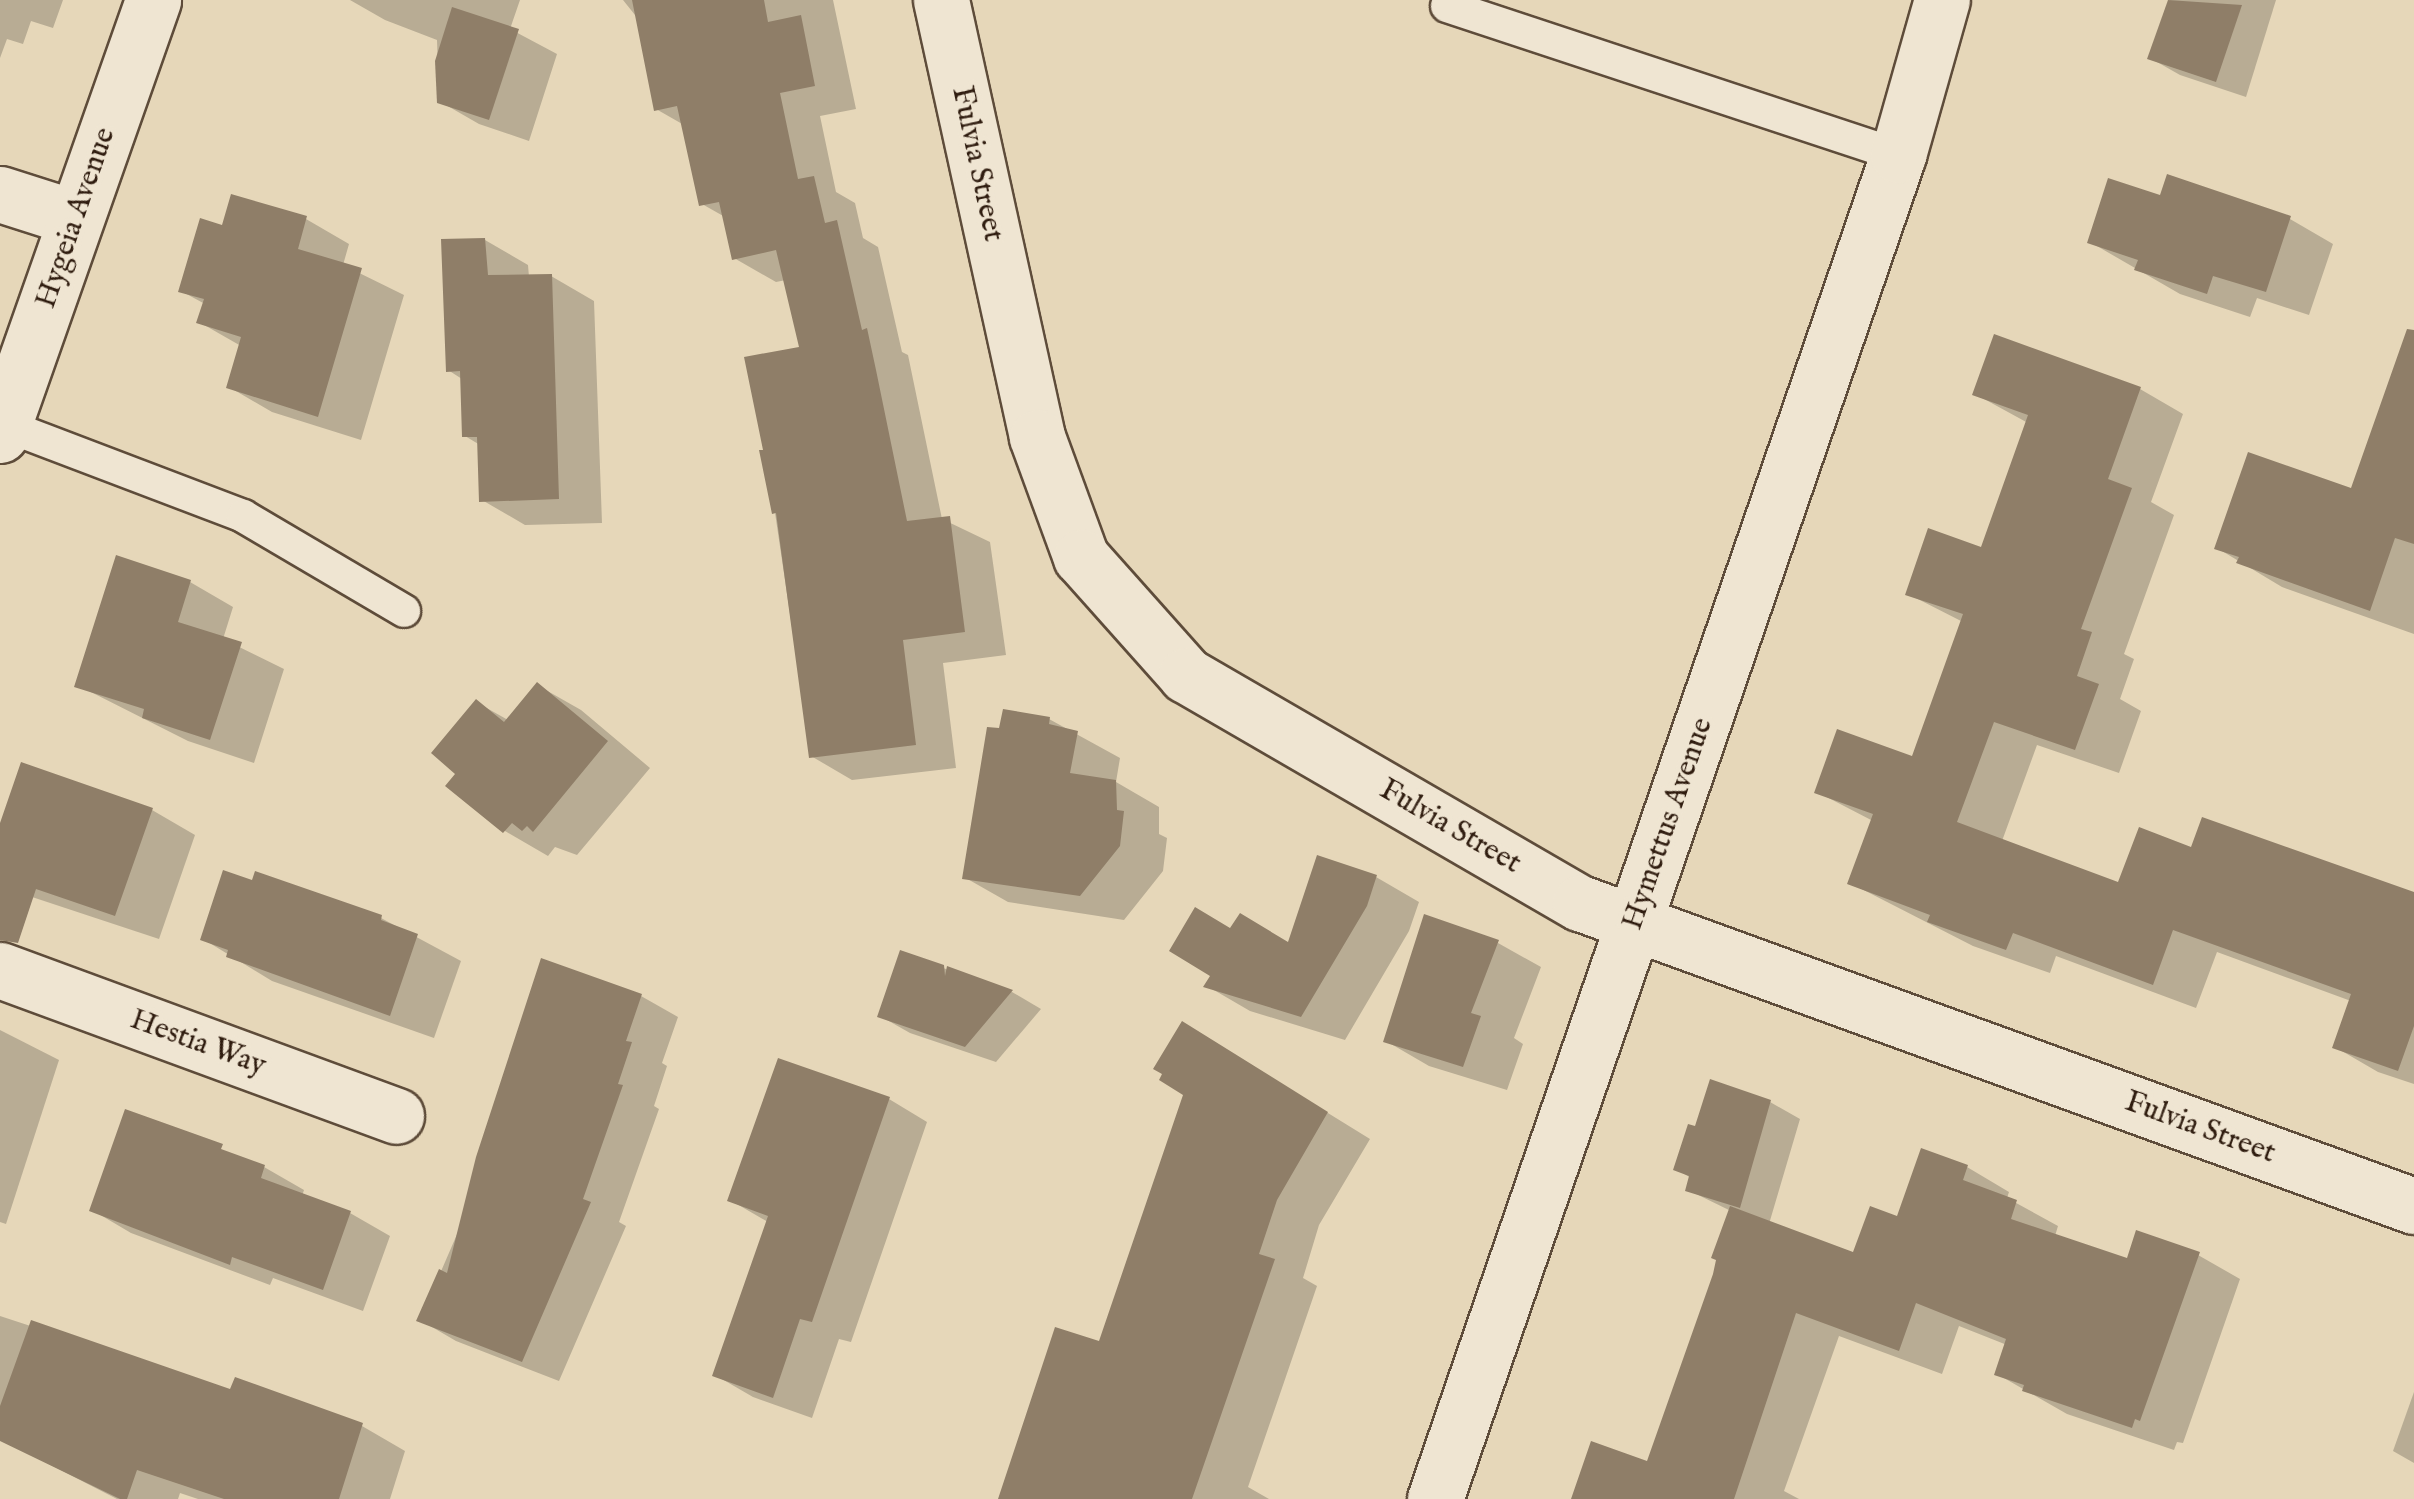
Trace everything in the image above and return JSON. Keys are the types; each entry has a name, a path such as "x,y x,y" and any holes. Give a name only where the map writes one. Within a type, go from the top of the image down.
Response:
{"street":[{"name":"Hygeia Avenue","path":"2,430 153,0"},
{"name":"Fulvia Street","path":"941,0 1037,437 1081,557 1186,675 1580,903 2414,1206"},
{"name":"Hymettus Avenue","path":"1435,1499 1899,152 1942,0"},
{"name":"Hymettus Avenue","path":"1899,152 1966,0"},
{"path":"0,194 75,218"},
{"name":"Hestia Way","path":"0,970 396,1116"}],"lane":[{"path":"1447,6 1899,152"},
{"path":"2,430 243,516 404,611"}],"building":[{"path":"632,0 764,0 768,22 801,15 815,86 780,93 798,179 814,176 825,223 837,220 862,330 867,328 907,521 950,516 965,632 903,640 916,745 809,758 776,513 772,514 744,357 799,347 776,250 732,260 719,202 699,206 677,106 654,111"},
{"path":"2168,0 2242,5 2216,82 2147,59"},
{"path":"452,7 519,29 489,120 437,103 435,61"},
{"path":"2167,174 2291,216 2266,292 2213,276 2207,294 2134,270 2138,260 2087,243 2108,178 2160,195"},
{"path":"231,194 307,216 298,249 362,268 318,417 226,388 241,337 196,323 204,299 178,292 200,218 222,225"},
{"path":"485,238 488,275 552,274 559,499 479,502 477,437 462,437 460,371 446,372 441,239"},
{"path":"2407,329 2414,330 2414,544 2395,538 2370,611 2236,563 2239,557 2214,549 2248,452 2351,488"},
{"path":"1994,334 2141,387 2108,479 2132,488 2081,629 2092,632 2077,676 2099,684 2075,750 1994,722 1957,822 2118,882 2139,827 2191,847 2202,817 2414,892 2414,1026 2398,1071 2332,1048 2351,994 2173,930 2153,985 2013,933 2006,950 1927,922 1930,915 1847,884 1873,814 1814,793 1837,729 1912,756 1963,614 1905,595 1928,528 1981,547 2028,415 1972,395"},
{"path":"116,555 191,580 178,622 242,642 210,740 142,718 144,709 74,687"},
{"path":"537,682 608,741 533,832 527,826 522,831 512,823 503,833 445,786 455,774 431,753 476,699 504,722"},
{"path":"1003,709 1050,717 1049,724 1078,731 1070,773 1116,780 1117,810 1124,811 1120,846 1080,896 962,879 987,727 999,728"},
{"path":"21,762 153,808 115,916 36,889 18,943 0,940 0,823"},
{"path":"1317,855 1377,875 1367,906 1301,1017 1203,987 1210,976 1169,951 1195,907 1230,928 1240,913 1288,942"},
{"path":"223,870 252,880 255,871 382,915 381,920 418,934 390,1016 226,957 228,950 200,940"},
{"path":"1424,914 1499,940 1471,1013 1481,1016 1463,1067 1383,1042"},
{"path":"900,950 944,965 945,976 947,966 1013,990 965,1047 877,1017"},
{"path":"541,958 642,994 626,1041 632,1042 618,1084 623,1085 583,1199 591,1202 522,1362 416,1321 439,1269 447,1273 476,1157"},
{"path":"1182,1021 1328,1112 1277,1200 1259,1254 1275,1259 1192,1499 998,1499 1055,1327 1099,1341 1183,1095 1159,1080 1162,1074 1153,1069"},
{"path":"778,1058 890,1097 812,1322 800,1319 773,1398 712,1376 768,1216 727,1201"},
{"path":"1710,1079 1771,1100 1740,1208 1685,1191 1689,1176 1673,1170 1688,1124 1695,1126"},
{"path":"125,1109 223,1144 221,1149 265,1165 261,1178 351,1211 323,1290 232,1257 230,1265 89,1211"},
{"path":"1921,1148 1968,1165 1963,1180 2017,1200 2011,1219 2127,1258 2136,1230 2200,1252 2140,1421 2135,1419 2132,1428 2022,1391 2024,1385 1994,1375 2006,1339 1916,1303 1899,1351 1796,1313 1734,1499 1571,1499 1591,1441 1647,1461 1713,1274 1716,1260 1711,1258 1730,1206 1853,1252 1870,1206 1897,1216"},
{"path":"31,1320 230,1389 235,1377 363,1423 339,1499 224,1499 137,1470 127,1499 120,1499 0,1441 0,1406"}]}
